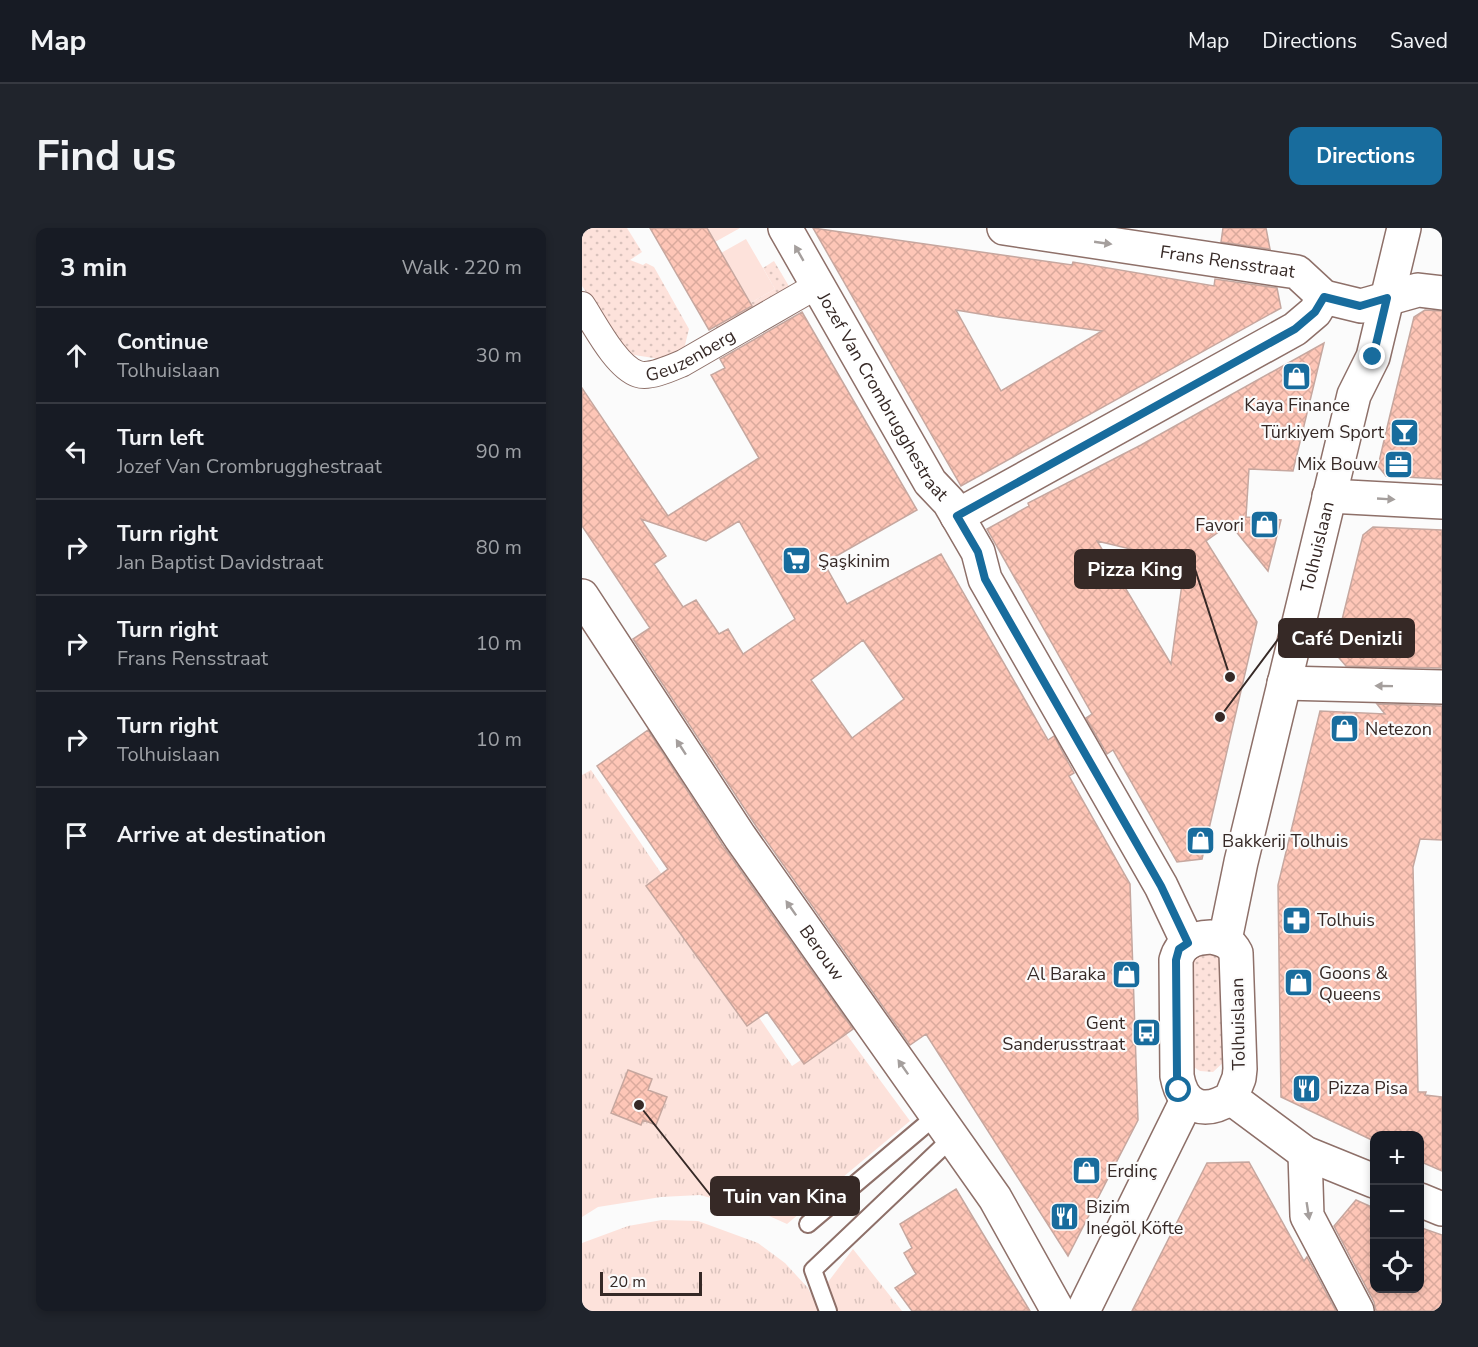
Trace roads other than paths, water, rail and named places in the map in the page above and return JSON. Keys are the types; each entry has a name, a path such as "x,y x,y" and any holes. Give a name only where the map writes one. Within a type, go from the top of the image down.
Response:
{"street":[{"name":"Jozef Van Crombrugghestraat","path":"785,228 930,482 949,502 978,552 985,579 1161,886 1188,943"},
{"name":"Frans Rensstraat","path":"1004,228 1297,272 1324,297 1360,306 1418,290 1442,293"},
{"name":"Tolhuislaan","path":"1231,1098 1239,1078 1236,953 1225,940 1241,862 1354,395 1373,357 1404,228"},
{"name":"Geuzenberg","path":"582,304 620,362 638,374 662,372 683,363 818,285"},
{"path":"957,516 1295,329 1315,312 1324,297"},
{"path":"1329,496 1442,502"},
{"name":"Berouw","path":"582,596 741,837 995,1198 1058,1311"},
{"path":"1284,683 1442,687"},
{"path":"1225,940 1211,937 1199,938 1179,949 1176,960 1179,1090 1187,1100 1198,1107 1212,1107 1231,1098 1305,1153 1370,1179"},
{"path":"1083,1311 1187,1100"},
{"path":"1305,1153 1307,1216 1357,1311"},
{"path":"1424,1202 1442,1209"}],"lane":[{"path":"808,1224 945,1126"},
{"path":"828,1311 813,1270 945,1126"}],"place":[{"name":"Kaya Finance","path":"1297,376"},
{"name":"Türkiyem Sport","path":"1405,432"},
{"name":"Mix Bouw","path":"1399,464"},
{"name":"Favori","path":"1265,525"},
{"name":"Şaşkinim","path":"797,561"},
{"name":"Pizza King","path":"1230,677"},
{"name":"Café Denizli","path":"1220,717"},
{"name":"Netezon","path":"1344,729"},
{"name":"Bakkerij Tolhuis","path":"1201,841"},
{"name":"Tolhuis","path":"1296,920"},
{"name":"Al Baraka","path":"1127,974"},
{"name":"Goons & Queens","path":"1298,983"},
{"name":"Gent Sanderusstraat","path":"1146,1033"},
{"name":"Pizza Pisa","path":"1307,1088"},
{"name":"Tuin van Kina","path":"639,1105"},
{"name":"Erdinç","path":"1086,1171"},
{"name":"Bizim Inegöl Köfte","path":"1065,1217"}]}
